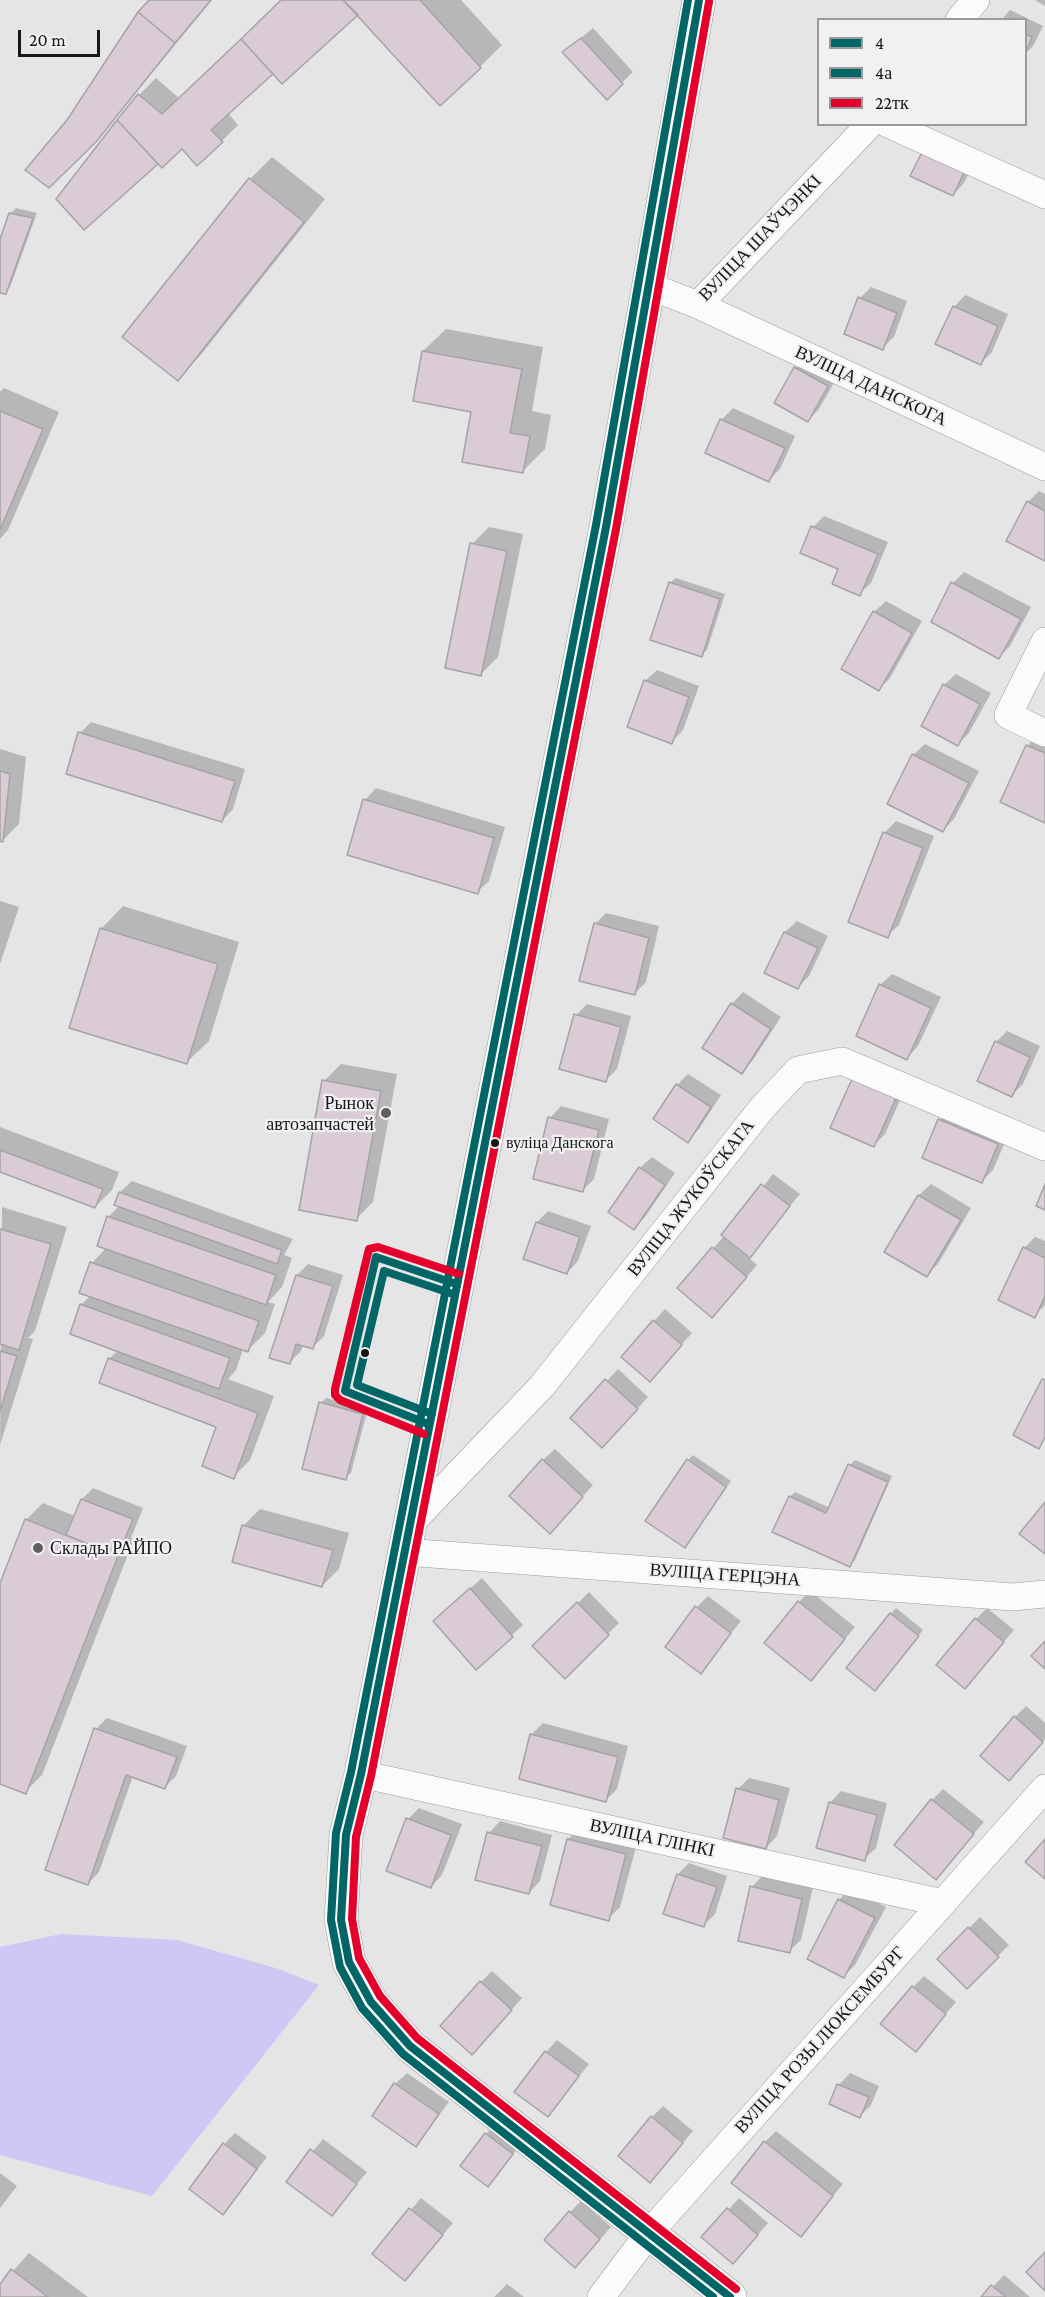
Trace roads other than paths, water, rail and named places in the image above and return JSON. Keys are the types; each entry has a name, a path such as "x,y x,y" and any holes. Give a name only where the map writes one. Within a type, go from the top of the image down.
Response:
{"main road":[{"path":"699,0 606,527 408,1538 361,1774 346,1835 341,1920 349,1962 371,2002 410,2046 730,2297"}],"street":[{"path":"961,18 976,0"},
{"name":"ВУЛІЦА ШАЎЧЭНКІ","path":"649,286 698,305 868,126"},
{"path":"892,126 1045,195"},
{"name":"ВУЛІЦА ДАНСКОГА","path":"698,305 1045,467"},
{"path":"1045,641 1008,716 1045,733"},
{"name":"ВУЛІЦА ЖУКОЎСКАГА","path":"408,1538 542,1386 763,1107 798,1070 842,1061 1045,1146"},
{"name":"ВУЛІЦА ГЕРЦЭНА","path":"408,1538 1013,1597 1045,1594"},
{"name":"ВУЛІЦА ГЛІНКІ","path":"361,1774 943,1903"},
{"name":"ВУЛІЦА РОЗЫ ЛЮКСЕМБУРГ","path":"601,2297 649,2233 1045,1788"}],"place":[{"name":"Рынок автозапчастей","path":"386,1113"},
{"name":"вуліца Данскога","path":"495,1143"},
{"name":"Склады РАЙПО","path":"38,1548"}]}
